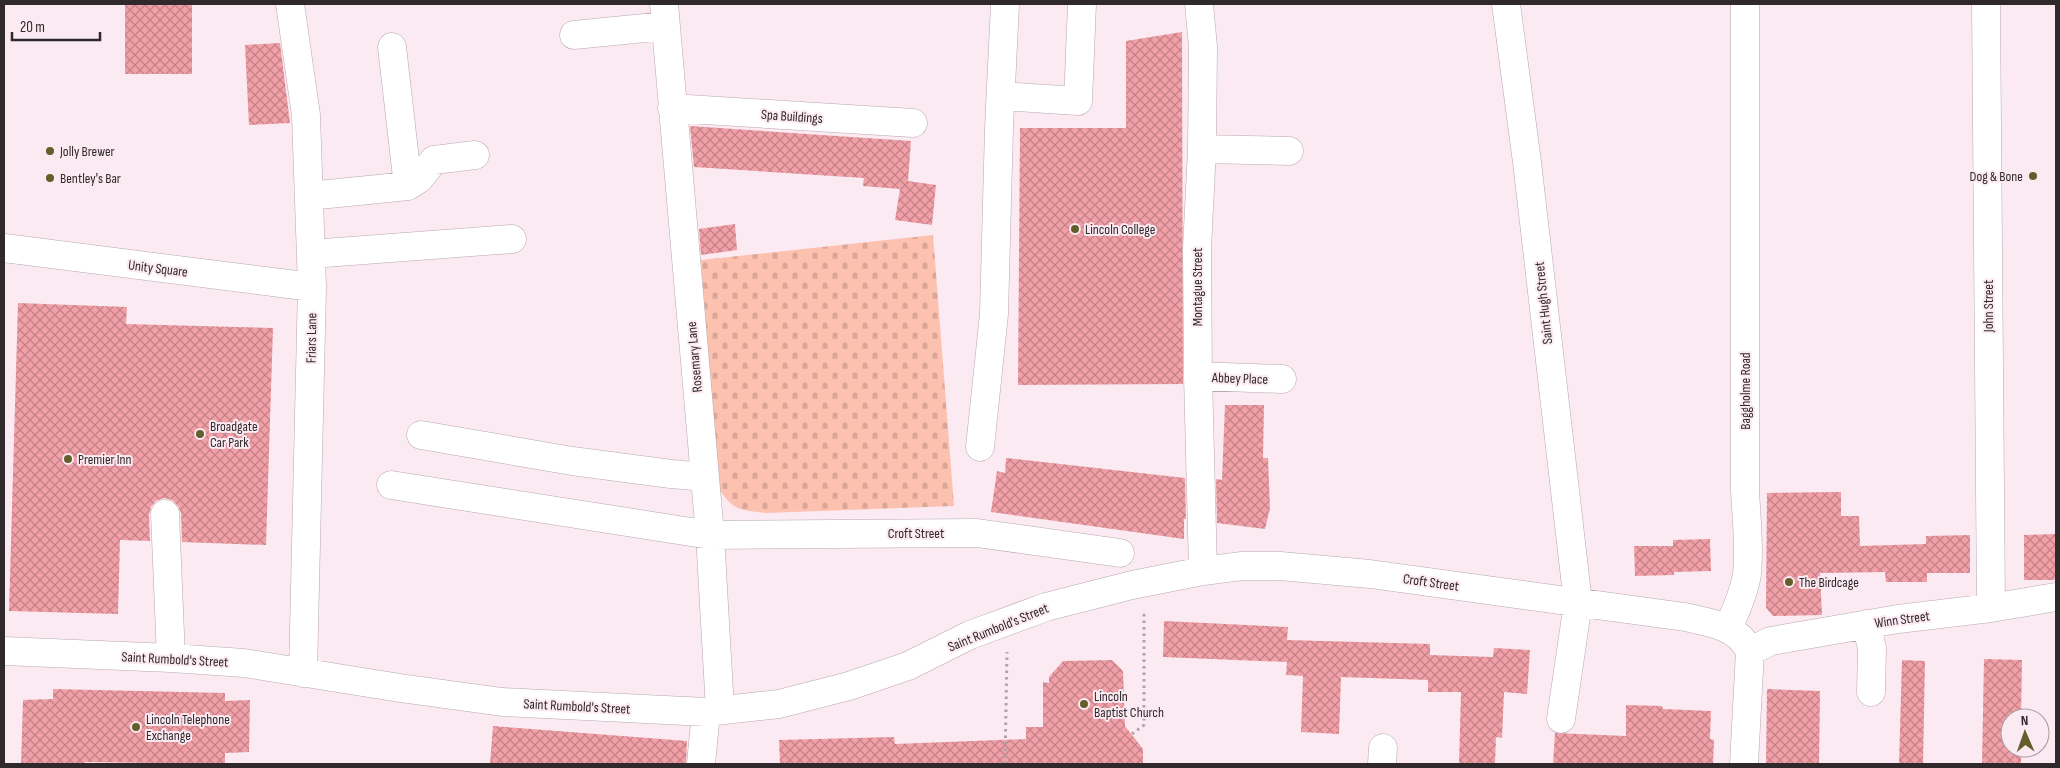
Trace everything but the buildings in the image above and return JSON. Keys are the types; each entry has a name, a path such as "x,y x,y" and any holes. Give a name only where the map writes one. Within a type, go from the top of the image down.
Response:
{"street":[{"name":"Friars Lane","path":"290,4 306,115 312,287 303,672"},
{"path":"980,447 994,314 1000,96 1005,4"},
{"path":"1000,96 1078,101 1082,4"},
{"name":"Montague Street","path":"1199,4 1203,47 1202,149 1197,248 1203,570"},
{"name":"Saint Hugh Street","path":"1506,4 1527,162 1578,603 1561,719"},
{"name":"Baggholme Road","path":"1728,628 1743,590 1747,574 1745,489 1744,4"},
{"name":"John Street","path":"1986,4 1991,608"},
{"path":"574,35 664,15"},
{"name":"Rosemary Lane","path":"664,15 710,535 713,711 701,764"},
{"path":"392,47 408,186"},
{"name":"Spa Buildings","path":"672,108 913,123"},
{"path":"1202,149 1289,151"},
{"path":"309,196 408,186 419,179 434,160 475,155"},
{"path":"311,254 512,239"},
{"name":"Unity Square","path":"4,248 312,287"},
{"name":"Abbey Place","path":"1198,376 1282,380"},
{"path":"421,434 572,461 705,477"},
{"name":"Croft Street","path":"391,485 710,535 977,533 1120,553"},
{"path":"165,514 171,658"},
{"name":"Croft Street","path":"1138,584 1203,570 1242,566 1289,567 1370,574 1685,618 1728,628"},
{"name":"Saint Rumbold's Street","path":"4,651 244,663 502,702 622,710 713,711 779,704 849,686 908,666 970,635 1046,607 1138,584"},
{"name":"Winn Street","path":"1750,652 1771,641 1866,624 1991,608 2056,597"},
{"path":"1866,624 1872,648 1871,692"},
{"path":"1728,628 1745,641 1750,652 1744,764"}],"path":[{"path":"1132,734 1144,725 1138,584"},
{"path":"1005,764 1007,622"}],"green space":[{"path":"933,235 954,506 766,513 743,510 732,505 718,487 701,260"}],"place":[{"name":"Jolly Brewer","path":"50,151"},
{"name":"Dog & Bone","path":"2033,176"},
{"name":"Bentley's Bar","path":"50,178"},
{"name":"Lincoln College","path":"1075,229"},
{"name":"Broadgate Car Park","path":"200,434"},
{"name":"Premier Inn","path":"68,459"},
{"name":"The Birdcage","path":"1789,582"},
{"name":"Lincoln Baptist Church","path":"1084,704"},
{"name":"Lincoln Telephone Exchange","path":"136,727"}]}
